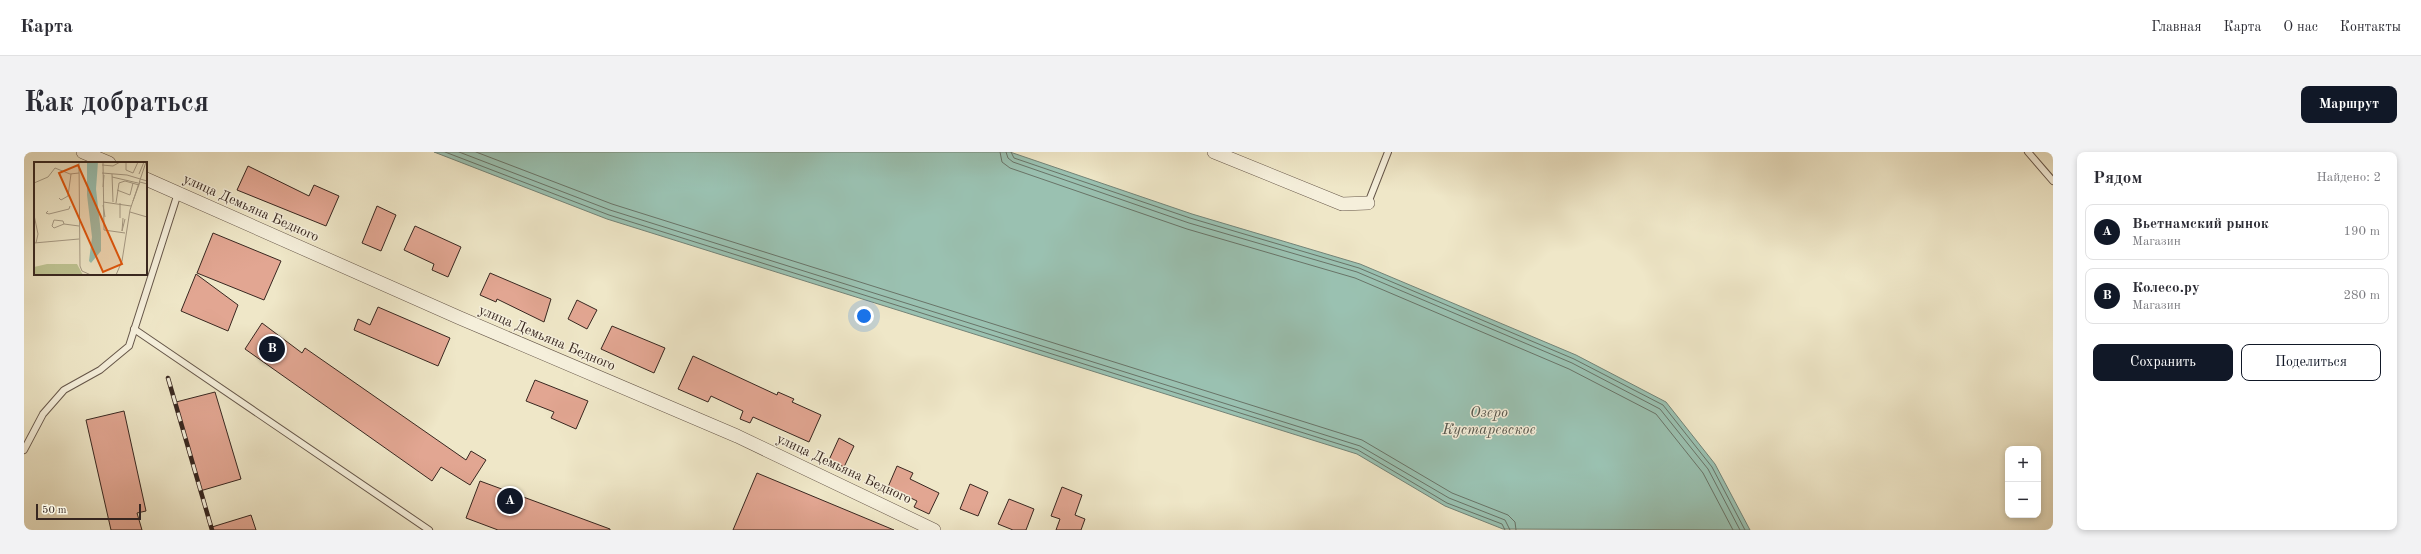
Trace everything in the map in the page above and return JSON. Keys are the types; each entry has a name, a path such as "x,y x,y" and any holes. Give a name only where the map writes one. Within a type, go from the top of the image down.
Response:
{"street":[{"path":"83,152 106,162"},
{"path":"1214,152 1342,204 1368,203"},
{"name":"улица Демьяна Бедного","path":"147,179 460,318 737,436 934,530"}],"lane":[{"path":"1368,203 1388,152"},
{"path":"2028,152 2053,181"},
{"path":"24,450 43,414 64,390 100,370 129,346 178,193"},
{"path":"134,329 429,530"}],"water":[{"name":"Озеро Кустаревское","path":"434,152 1010,152 1192,214 1360,264 1576,355 1666,402 1715,464 1750,530 1503,529 1445,506 1357,454 607,219"}],"building":[{"path":"248,166 309,196 314,185 339,196 326,226 237,190"},
{"path":"377,206 396,215 381,251 362,243"},
{"path":"415,226 461,247 448,277 432,270 434,264 404,250"},
{"path":"213,233 281,261 264,300 197,273"},
{"path":"490,273 551,299 544,322 497,299 496,302 480,295"},
{"path":"196,274 238,305 228,331 181,311"},
{"path":"577,300 597,310 587,329 568,319"},
{"path":"378,307 450,338 438,366 354,330 358,319 370,325"},
{"path":"262,323 302,353 305,348 466,460 471,451 486,460 470,485 441,467 432,481 245,349"},
{"path":"612,326 665,348 654,373 601,349"},
{"path":"693,356 777,395 778,392 794,399 792,402 821,415 809,442 753,417 750,423 740,419 743,411 711,396 708,402 678,389"},
{"path":"535,380 588,401 576,429 551,418 554,412 526,401"},
{"path":"215,392 241,479 200,491 176,402"},
{"path":"124,411 146,511 137,513 142,530 111,530 86,420"},
{"path":"839,438 854,446 844,467 829,460"},
{"path":"897,466 913,473 910,479 939,493 929,514 914,507 917,501 888,487"},
{"path":"757,473 894,530 733,530"},
{"path":"480,481 610,530 498,530 466,518"},
{"path":"970,484 988,492 978,516 960,509"},
{"path":"1062,487 1082,495 1075,515 1085,519 1081,530 1056,530 1060,519 1051,516"},
{"path":"1009,499 1034,509 1026,530 1013,530 998,524"},
{"path":"251,515 256,530 212,530 212,527"}],"railway":[{"path":"168,378 212,530"}],"place":[{"name":"Колесо.ру","path":"272,349"},
{"name":"Вьетнамский рынок","path":"510,501"}]}
